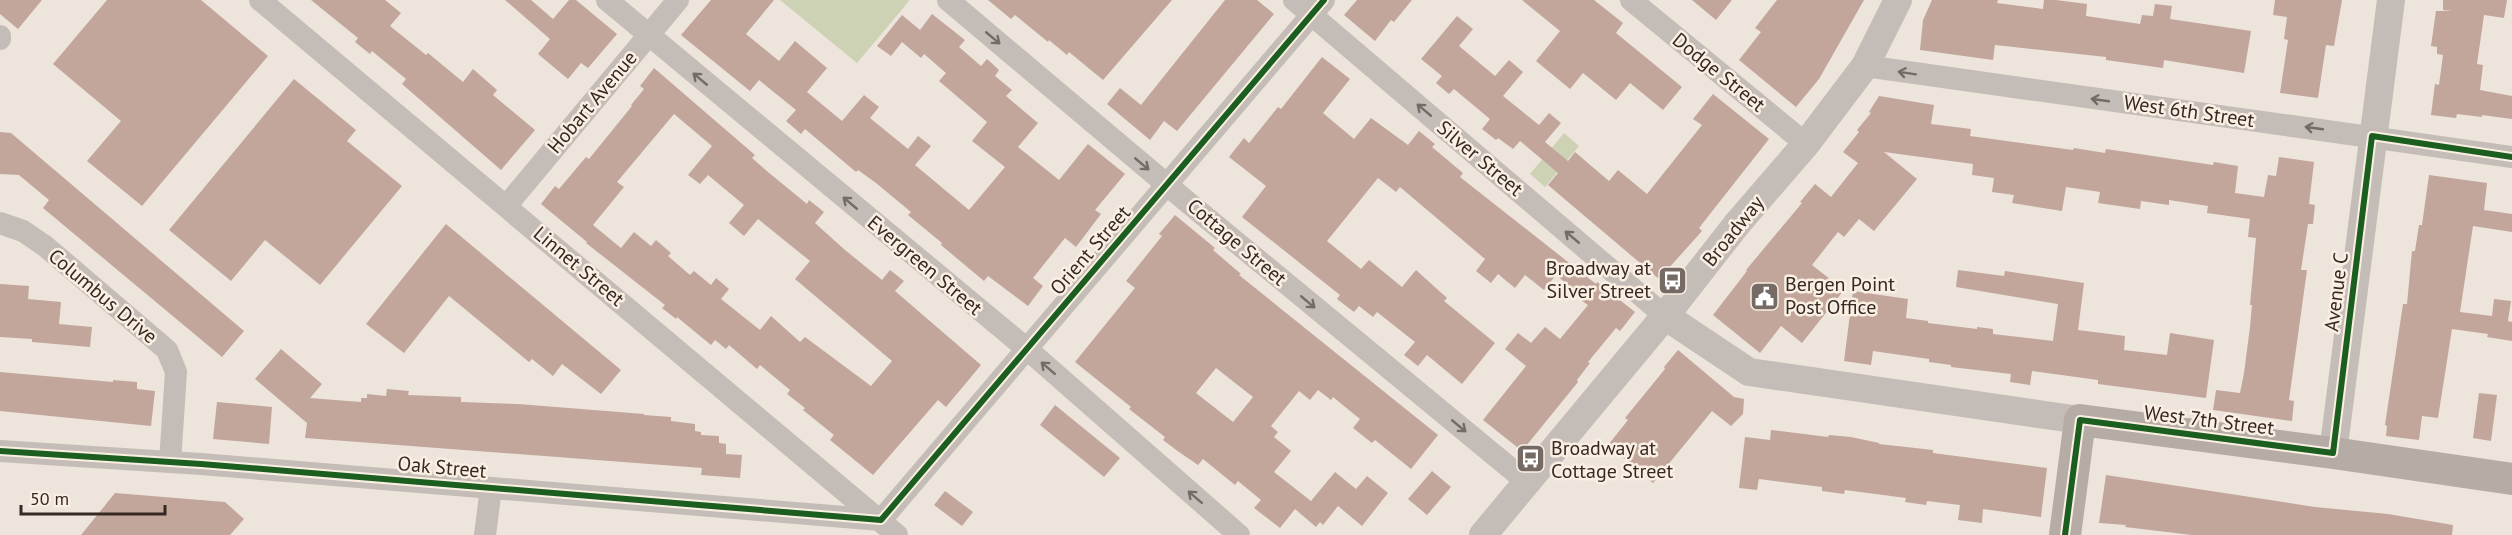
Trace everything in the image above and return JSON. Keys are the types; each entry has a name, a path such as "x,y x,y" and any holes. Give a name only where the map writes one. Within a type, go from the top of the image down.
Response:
{"main road":[{"name":"West 7th Street","path":"2080,420 2512,478"},
{"path":"2065,535 2080,420"}],"street":[{"name":"Linnet Street","path":"260,0 889,528"},
{"name":"Evergreen Street","path":"607,0 1027,349 1239,535"},
{"name":"Hobart Avenue","path":"507,205 678,0"},
{"name":"Cottage Street","path":"948,0 1527,482"},
{"name":"Silver Street","path":"1294,0 1318,7 1665,316"},
{"name":"Dodge Street","path":"1631,0 1806,144"},
{"name":"Broadway","path":"1483,535 1665,316 1737,224 1806,144 1865,66 1898,0"},
{"name":"Avenue C","path":"2333,453 2391,0"},
{"name":"Orient Street","path":"889,528 1027,349 1318,7"},
{"name":"West 6th Street","path":"1865,66 2512,157"},
{"name":"Columbus Drive","path":"1,223 23,231 45,246 167,350 176,372 170,462"},
{"name":"West 7th Street","path":"1665,316 1749,372 2080,420"},
{"name":"Oak Street","path":"0,451 170,462 491,488 889,528"},
{"path":"485,535 491,488"}],"green space":[{"path":"780,0 908,0 909,1 857,63"},
{"path":"1564,133 1579,146 1545,187 1530,174"}],"building":[{"path":"0,0 42,0 18,29 0,14"},
{"path":"107,0 201,0 268,56 142,206 87,161 121,121 53,64"},
{"path":"311,0 385,0 401,13 390,26 463,82 473,69 497,90 493,95 535,130 501,170 402,84 406,79 372,51 370,54 355,42 358,38"},
{"path":"505,0 531,0 553,19 569,0 576,0 617,34 588,68 581,63 568,79 538,54 550,39"},
{"path":"711,0 774,0 746,34 779,61 795,41 827,68 807,92 842,121 864,95 879,107 870,118 908,149 918,136 931,146 915,165 969,210 1005,167 972,141 987,122 939,81 946,73 924,54 921,58 902,42 891,56 877,46 902,15 920,30 932,14 965,40 959,47 981,66 987,59 999,70 995,76 1012,90 1006,96 1038,123 1018,147 1059,180 1088,144 1125,174 1095,210 1101,214 1076,247 1065,238 1033,278 1043,286 1028,306 988,276 984,281 941,245 942,243 908,215 911,212 876,183 858,170 856,172 805,129 801,134 786,121 796,110 759,80 750,91 681,35"},
{"path":"988,0 1172,0 1103,80 1069,52 1067,55 1015,15 1011,19"},
{"path":"1225,0 1257,0 1274,14 1177,131 1164,121 1150,140 1107,104 1120,88 1141,105"},
{"path":"1357,0 1412,0 1394,22 1391,20 1375,41 1344,15"},
{"path":"1522,0 1594,0 1623,23 1616,33 1682,87 1663,110 1630,83 1616,100 1583,73 1570,89 1536,61 1560,31"},
{"path":"1692,0 1732,0 1716,20"},
{"path":"1777,0 1864,0 1819,79 1796,107 1739,60 1761,32 1755,28"},
{"path":"1932,0 1998,0 1997,3 2043,9 2044,0 2056,0 2087,4 2086,16 2140,24 2142,15 2153,16 2155,4 2172,6 2170,19 2251,31 2244,73 2164,60 2163,68 2106,60 2106,57 1995,45 1993,60 1920,50 1923,20"},
{"path":"2275,0 2342,0 2334,46 2326,45 2318,98 2280,93 2288,40 2284,39 2287,17 2273,15"},
{"path":"2443,0 2507,0 2504,18 2484,15 2477,64 2483,65 2480,90 2512,96 2512,119 2482,115 2482,117 2457,114 2456,118 2431,115 2435,84 2439,85 2443,55 2437,54 2437,47 2431,46 2436,11 2452,11 2443,10"},
{"path":"1457,16 1473,29 1459,46 1495,76 1509,60 1523,72 1503,96 1539,125 1549,113 1561,123 1545,142 1568,161 1575,152 1609,181 1618,170 1647,194 1702,125 1693,119 1713,94 1769,139 1699,228 1702,231 1659,279 1548,185 1558,173 1520,141 1513,149 1498,138 1496,140 1482,129 1490,119 1454,89 1449,94 1436,83 1442,76 1421,59"},
{"path":"1322,57 1350,79 1323,113 1354,139 1371,118 1408,145 1419,131 1435,144 1432,147 1463,173 1460,177 1635,312 1620,331 1616,328 1588,362 1590,363 1577,380 1578,382 1522,451 1483,420 1526,366 1505,349 1518,333 1531,343 1545,327 1560,339 1588,305 1582,301 1584,298 1556,275 1544,290 1525,275 1515,288 1498,274 1491,283 1476,271 1485,259 1400,187 1396,192 1378,178 1327,241 1361,269 1369,260 1402,287 1416,270 1447,298 1444,301 1495,343 1462,384 1427,355 1418,366 1404,355 1415,342 1377,312 1373,317 1359,306 1354,312 1337,299 1340,295 1242,217 1266,186 1229,157 1244,138 1249,143 1278,107 1281,109"},
{"path":"654,68 755,155 752,158 768,172 807,204 809,200 824,212 815,223 845,250 882,280 890,270 904,281 895,291 981,365 946,407 938,400 873,475 830,440 834,435 803,410 805,408 787,394 790,390 760,365 757,369 729,345 726,349 715,340 711,345 677,317 676,319 662,308 665,305 586,243 541,204 555,186 559,189 586,157 589,159 644,89 640,86","holes":["674,114 712,146 688,175 700,184 708,175 744,205 729,223 744,236 758,219 810,261 795,279 892,361 871,386 805,337 800,342 771,316 760,330 721,299 729,289 716,278 711,285 694,271 690,275 668,256 671,253 656,240 651,246 634,232 621,248 593,225 624,187 617,182"]},
{"path":"294,79 356,130 347,141 402,186 320,285 265,240 231,281 169,230"},
{"path":"1879,96 1934,105 1931,124 1971,129 1970,136 2073,150 2074,148 2105,153 2106,149 2213,165 2214,162 2238,166 2235,193 2264,197 2268,175 2276,176 2279,157 2314,162 2309,204 2315,205 2313,224 2308,224 2301,270 2307,270 2289,400 2294,401 2292,421 2213,410 2216,390 2240,393 2244,373 2252,305 2250,305 2256,238 2248,237 2250,219 2207,213 2208,206 2169,200 2169,205 2141,201 2140,209 2098,203 2100,192 2066,187 2062,211 2012,203 2014,195 1992,192 1994,178 1972,175 1973,164 1884,152 1917,179 1874,231 1859,219 1844,237 1838,232 1812,265 1844,290 1802,343 1781,326 1760,353 1713,315 1815,184 1831,197 1858,163 1843,152 1859,132 1857,130 1871,113 1869,112"},
{"path":"0,132 11,133 244,331 222,357 43,208 49,200 19,175 0,174"},
{"path":"2429,175 2487,183 2484,210 2512,214 2512,232 2473,226 2460,312 2492,316 2494,299 2511,301 2508,321 2512,322 2512,341 2487,337 2488,334 2452,329 2438,418 2422,416 2419,440 2386,436 2387,426 2385,425 2403,304 2407,304 2412,251 2415,251 2419,225 2422,225"},
{"path":"1175,215 1215,248 1213,250 1241,274 1239,275 1438,435 1411,469 1375,440 1372,443 1353,428 1360,419 1333,397 1331,400 1318,390 1310,400 1299,391 1271,426 1278,432 1274,437 1291,451 1274,472 1311,501 1335,472 1356,489 1367,476 1388,493 1362,526 1338,506 1323,525 1320,522 1316,527 1295,509 1280,528 1254,508 1261,500 1238,481 1235,485 1203,459 1198,465 1179,452 1163,440 1165,437 1129,409 1131,407 1075,362 1135,288 1126,281 1162,236 1159,234","holes":["1216,368 1253,397 1233,422 1196,393"]},
{"path":"446,224 621,370 601,394 562,364 553,376 532,359 529,362 449,296 404,353 366,324"},
{"path":"1958,270 2004,276 2005,271 2084,283 2078,330 2125,336 2124,350 2167,355 2170,333 2214,340 2206,398 2098,384 2098,380 2032,371 2030,385 2010,382 2011,374 1951,367 1951,365 1929,362 1929,359 1873,351 1871,365 1844,361 1853,291 1908,299 1906,318 1928,321 1928,323 1993,329 1993,334 2053,341 2058,304 1956,287"},
{"path":"0,284 29,286 28,299 61,302 59,324 92,327 90,347 0,337"},
{"path":"281,349 322,384 310,398 361,402 361,398 367,398 367,394 386,396 387,389 409,391 408,395 461,397 461,402 518,404 671,417 671,421 695,424 695,431 701,432 701,435 719,436 719,443 726,444 726,454 742,455 740,478 701,475 702,468 305,438 307,423 255,379"},
{"path":"1678,350 1734,397 1744,399 1743,414 1731,426 1712,411 1653,483 1608,445 1628,420 1625,418"},
{"path":"0,372 137,382 137,389 155,391 151,426 0,411"},
{"path":"2479,393 2497,395 2491,441 2473,438"},
{"path":"217,402 272,407 269,444 213,439"},
{"path":"1055,405 1120,458 1104,477 1040,425"},
{"path":"1771,430 1828,437 1829,435 1851,437 1879,444 1933,450 1933,453 2047,468 2041,517 1983,509 1982,523 1958,520 1960,505 1927,501 1926,505 1905,502 1906,498 1845,490 1844,494 1822,491 1822,487 1759,479 1757,490 1739,488 1745,437 1770,440"},
{"path":"1432,471 1451,487 1427,515 1408,499"},
{"path":"2106,475 2315,507 2388,514 2453,525 2452,535 2192,535 2099,523"},
{"path":"945,491 973,512 962,526 934,505"},
{"path":"115,493 225,502 244,519 230,535 81,535"}],"cycle path":[{"path":"0,451 201,464 881,520 1324,0"},
{"path":"2065,535 2080,420 2333,453 2372,136 2512,157"}],"place":[{"name":"Broadway at Silver Street","path":"1672,280"},
{"name":"Bergen Point Post Office","path":"1764,296"},
{"name":"Broadway at Cottage Street","path":"1530,459"}]}
